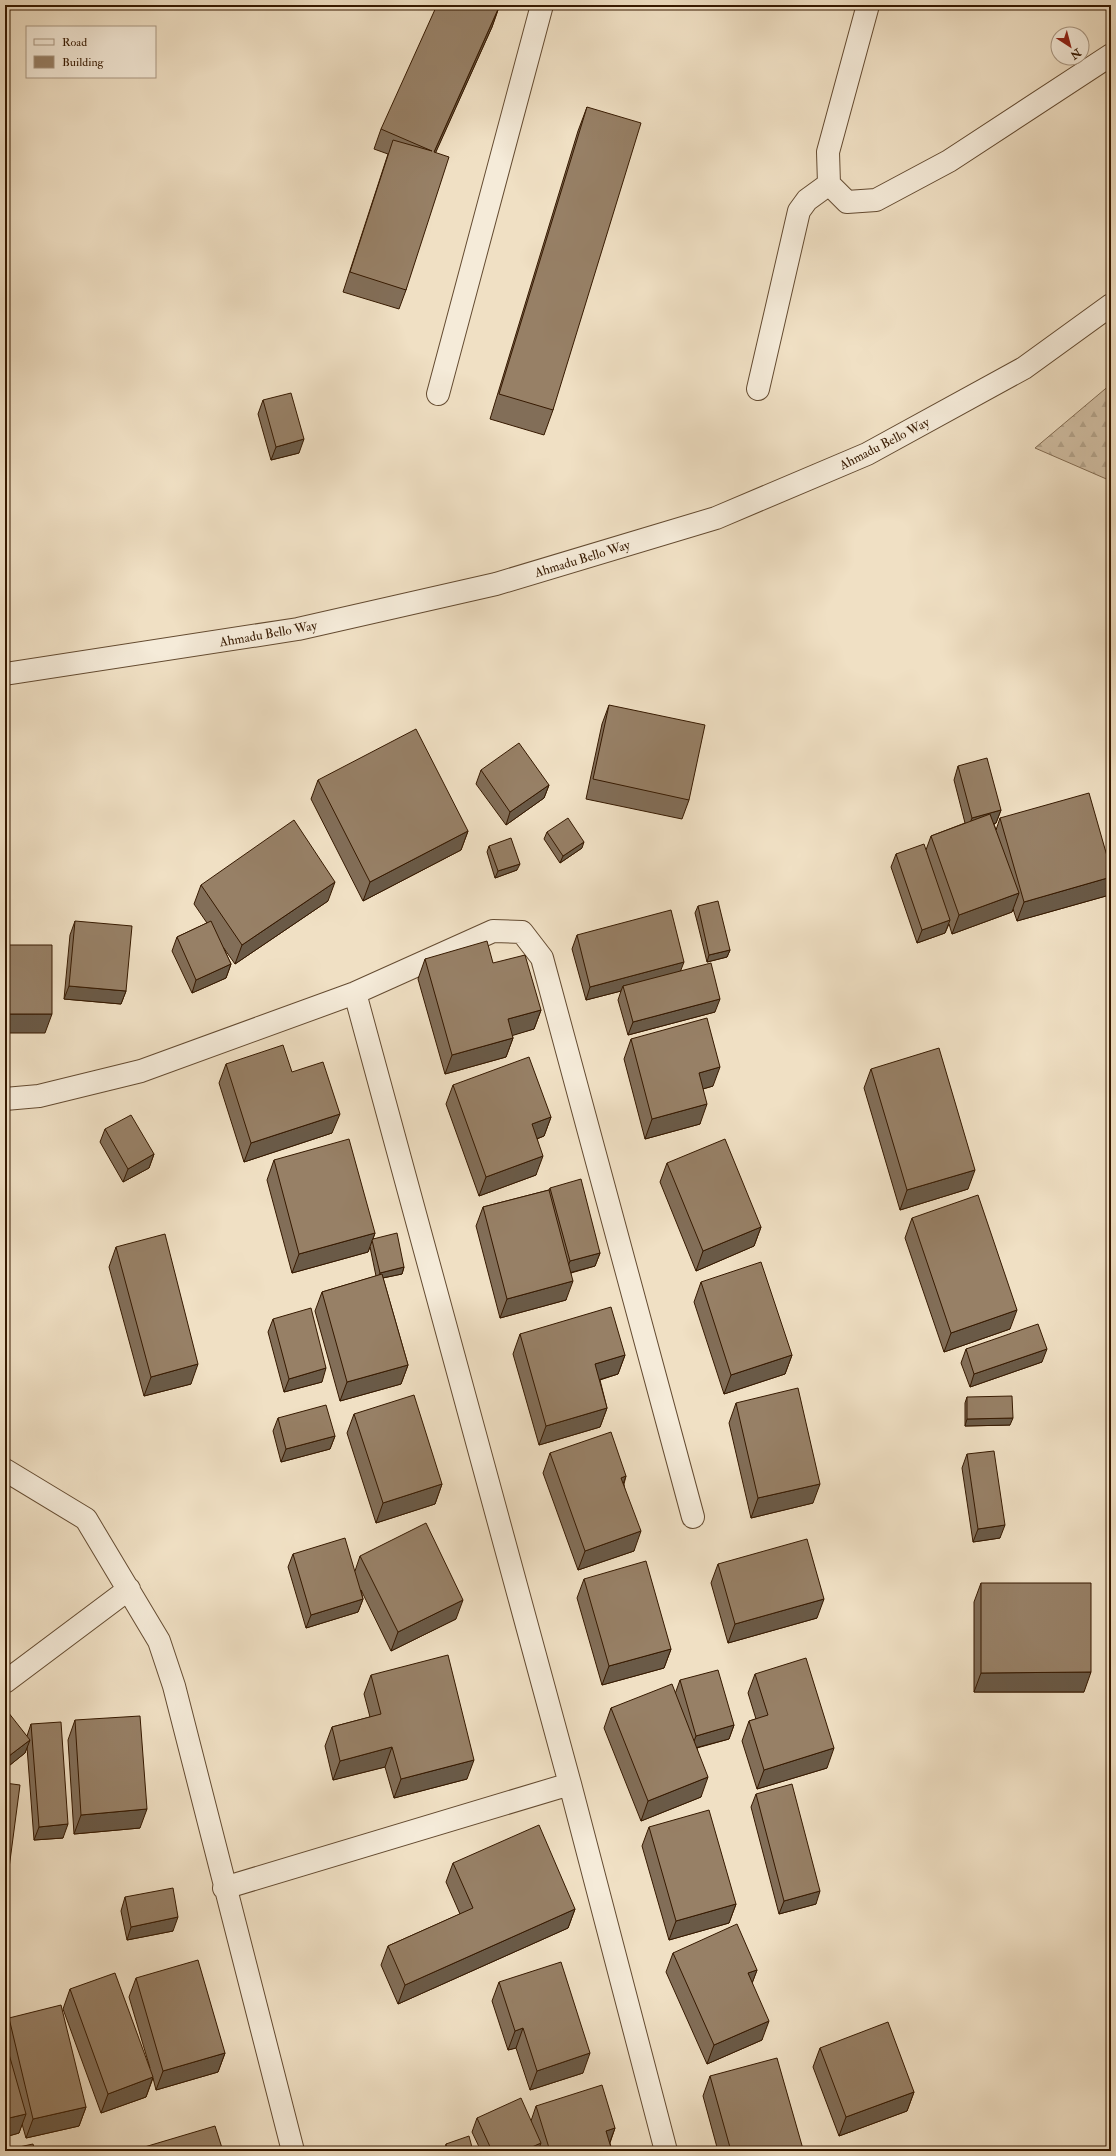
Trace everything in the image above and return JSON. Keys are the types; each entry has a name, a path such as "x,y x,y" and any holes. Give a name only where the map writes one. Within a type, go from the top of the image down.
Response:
{"street":[{"path":"438,394 542,5"},
{"path":"868,5 828,152 829,184 847,202 876,200 949,161 1111,55"},
{"path":"758,389 799,211 807,200 829,184"},
{"name":"Ahmadu Bello Way","path":"5,674 298,629 496,584 716,518 867,454 1024,368 1111,305"},
{"path":"5,1099 39,1096 141,1071 355,993 492,931 522,932 542,958 693,1517"},
{"path":"355,993 570,1784 666,2151"},
{"path":"5,1470 86,1518 159,1641 174,1686 224,1888 292,2151"},
{"path":"5,1682 129,1589"},
{"path":"224,1888 570,1784"}],"green space":[{"path":"1111,384 1111,481 1035,448"}],"building":[{"path":"437,5 493,5 499,7 434,152 449,157 406,290 350,272 393,140 432,151 381,129"},
{"path":"587,107 641,123 553,410 499,394"},
{"path":"291,393 304,439 276,447 263,400"},
{"path":"609,705 705,725 689,800 593,779"},
{"path":"416,729 468,831 370,882 318,780"},
{"path":"519,743 549,785 510,812 481,770"},
{"path":"987,758 1001,810 972,818 958,766"},
{"path":"1089,793 1111,870 1111,877 1024,902 1000,818"},
{"path":"990,814 1019,893 959,915 931,836"},
{"path":"568,818 584,842 563,856 547,832"},
{"path":"294,820 335,882 242,945 201,885"},
{"path":"511,838 520,864 498,871 489,846"},
{"path":"924,844 950,920 922,930 896,854"},
{"path":"718,901 730,950 709,955 698,906"},
{"path":"671,910 684,962 590,987 577,935"},
{"path":"75,921 132,926 126,991 69,986"},
{"path":"211,921 231,964 196,980 177,937"},
{"path":"487,941 493,963 525,955 541,1010 508,1019 513,1038 452,1055 425,959"},
{"path":"5,945 52,945 52,1014 5,1014"},
{"path":"711,963 720,999 633,1022 623,986"},
{"path":"707,1018 720,1067 699,1073 707,1104 652,1119 631,1039"},
{"path":"283,1045 292,1072 323,1062 340,1114 251,1143 226,1064"},
{"path":"939,1048 975,1170 907,1190 871,1069"},
{"path":"529,1057 551,1117 532,1124 543,1156 486,1177 453,1085"},
{"path":"131,1115 154,1154 128,1169 105,1129"},
{"path":"349,1139 375,1233 299,1254 274,1160"},
{"path":"725,1139 761,1227 703,1251 667,1163"},
{"path":"581,1179 600,1253 570,1261 550,1188"},
{"path":"549,1190 573,1281 507,1299 483,1207"},
{"path":"978,1195 1017,1310 951,1333 912,1218"},
{"path":"397,1233 404,1267 380,1273 372,1240"},
{"path":"165,1234 198,1364 151,1377 116,1247"},
{"path":"761,1262 792,1355 731,1375 701,1282"},
{"path":"382,1274 408,1365 347,1382 322,1292"},
{"path":"611,1307 625,1355 595,1364 607,1408 546,1426 520,1334"},
{"path":"311,1308 326,1368 289,1379 273,1319"},
{"path":"1038,1324 1047,1349 974,1374 966,1349"},
{"path":"798,1388 820,1484 758,1498 736,1403"},
{"path":"414,1395 442,1484 383,1503 354,1414"},
{"path":"1012,1396 1013,1418 967,1419 967,1397"},
{"path":"326,1405 335,1436 286,1449 278,1418"},
{"path":"611,1432 626,1476 621,1478 641,1531 585,1551 550,1453"},
{"path":"994,1451 1005,1525 978,1529 967,1454"},
{"path":"426,1523 463,1600 398,1632 360,1556"},
{"path":"345,1538 363,1599 311,1615 293,1554"},
{"path":"807,1539 824,1599 735,1624 718,1564"},
{"path":"646,1561 671,1649 609,1666 584,1579"},
{"path":"981,1583 1091,1583 1091,1672 981,1673"},
{"path":"448,1655 474,1760 401,1779 392,1747 340,1761 332,1727 381,1714 371,1675"},
{"path":"806,1658 834,1748 764,1770 749,1721 768,1715 755,1674"},
{"path":"718,1670 734,1725 696,1736 680,1680"},
{"path":"672,1684 708,1777 648,1801 611,1708"},
{"path":"8,1712 30,1740 5,1759 5,1714"},
{"path":"140,1716 147,1809 81,1815 75,1720"},
{"path":"61,1722 68,1824 39,1827 31,1724"},
{"path":"5,1783 20,1785 8,1876 5,1876"},
{"path":"792,1784 820,1891 784,1901 756,1794"},
{"path":"709,1810 736,1904 676,1921 649,1827"},
{"path":"539,1825 575,1909 405,1985 388,1946 473,1908 453,1863"},
{"path":"173,1888 178,1917 131,1927 125,1897"},
{"path":"737,1924 757,1970 748,1973 769,2021 714,2045 673,1953"},
{"path":"198,1960 225,2053 163,2071 136,1978"},
{"path":"561,1962 590,2053 537,2071 523,2028 515,2031 499,1982"},
{"path":"115,1973 153,2077 108,2094 70,1989"},
{"path":"61,2005 86,2107 33,2119 9,2018"},
{"path":"888,2022 914,2092 846,2117 820,2048"},
{"path":"5,2040 26,2114 5,2119"},
{"path":"777,2058 803,2149 797,2151 731,2151 710,2076"},
{"path":"602,2085 615,2128 606,2131 612,2151 550,2151 536,2106"},
{"path":"521,2098 541,2143 523,2151 492,2151 477,2118"},
{"path":"215,2126 223,2151 131,2151"},
{"path":"469,2136 473,2151 448,2151 446,2144"},
{"path":"33,2144 35,2151 5,2151 5,2150"}]}
